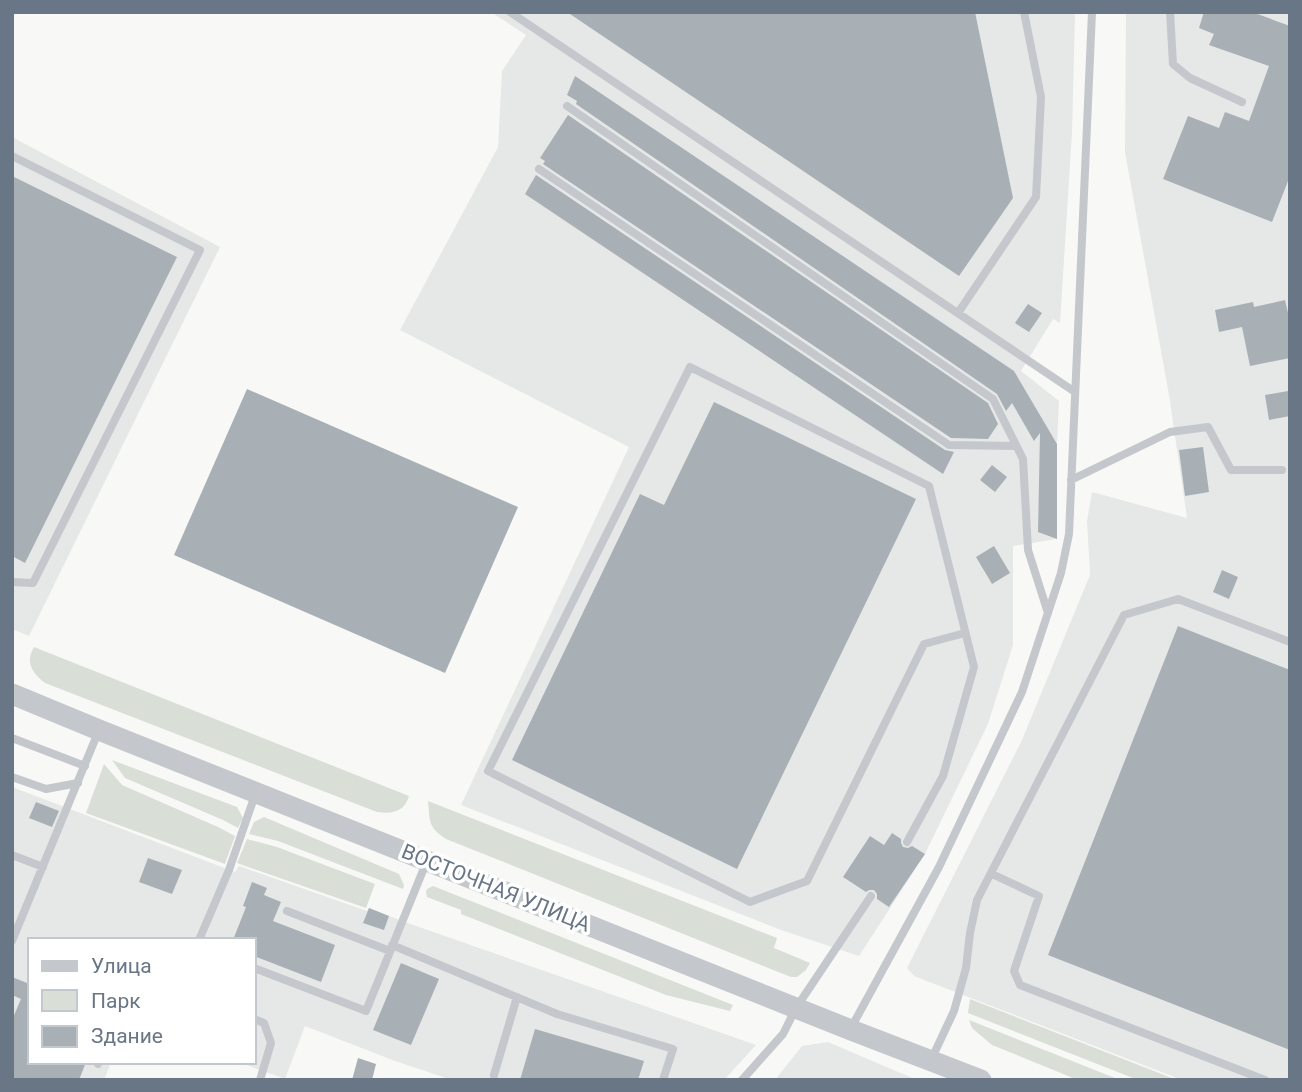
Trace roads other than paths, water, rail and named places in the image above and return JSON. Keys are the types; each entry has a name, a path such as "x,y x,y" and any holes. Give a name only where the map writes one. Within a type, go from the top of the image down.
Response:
{"street":[{"name":"ВОСТОЧНАЯ УЛИЦА","path":"12,694 981,1080"}],"lane":[{"path":"510,12 1075,392"},
{"path":"958,313 1036,197 1041,97 1024,12"},
{"path":"850,1030 939,867 1022,692 1061,573 1069,534 1092,12"},
{"path":"1170,12 1173,64 1190,78 1242,102"},
{"path":"568,106 993,399 1023,459 1028,551 1048,613"},
{"path":"12,156 201,250 33,583 12,582"},
{"path":"539,169 949,445 1016,446"},
{"path":"907,842 943,776 974,667 929,486 690,367 488,771 750,902 807,881 924,644 965,633"},
{"path":"1071,480 1170,432 1208,427 1231,470 1282,470"},
{"path":"931,1061 954,1011 966,968 977,901 1124,615 1178,599 1290,642"},
{"path":"12,941 99,730"},
{"path":"12,738 85,766"},
{"path":"12,777 46,789 78,783"},
{"path":"200,938 229,870 256,792"},
{"path":"12,855 43,867"},
{"path":"256,969 366,1011 427,860"},
{"path":"992,874 1038,896 1014,971 1020,985 1265,1080"},
{"path":"742,1080 783,1034 796,1008 871,896"},
{"path":"287,911 391,948 557,1014 673,1049 663,1080"},
{"path":"494,1076 517,997"},
{"path":"256,1020 264,1023 271,1043 260,1080"},
{"path":"753,1080 754,1066"}]}
